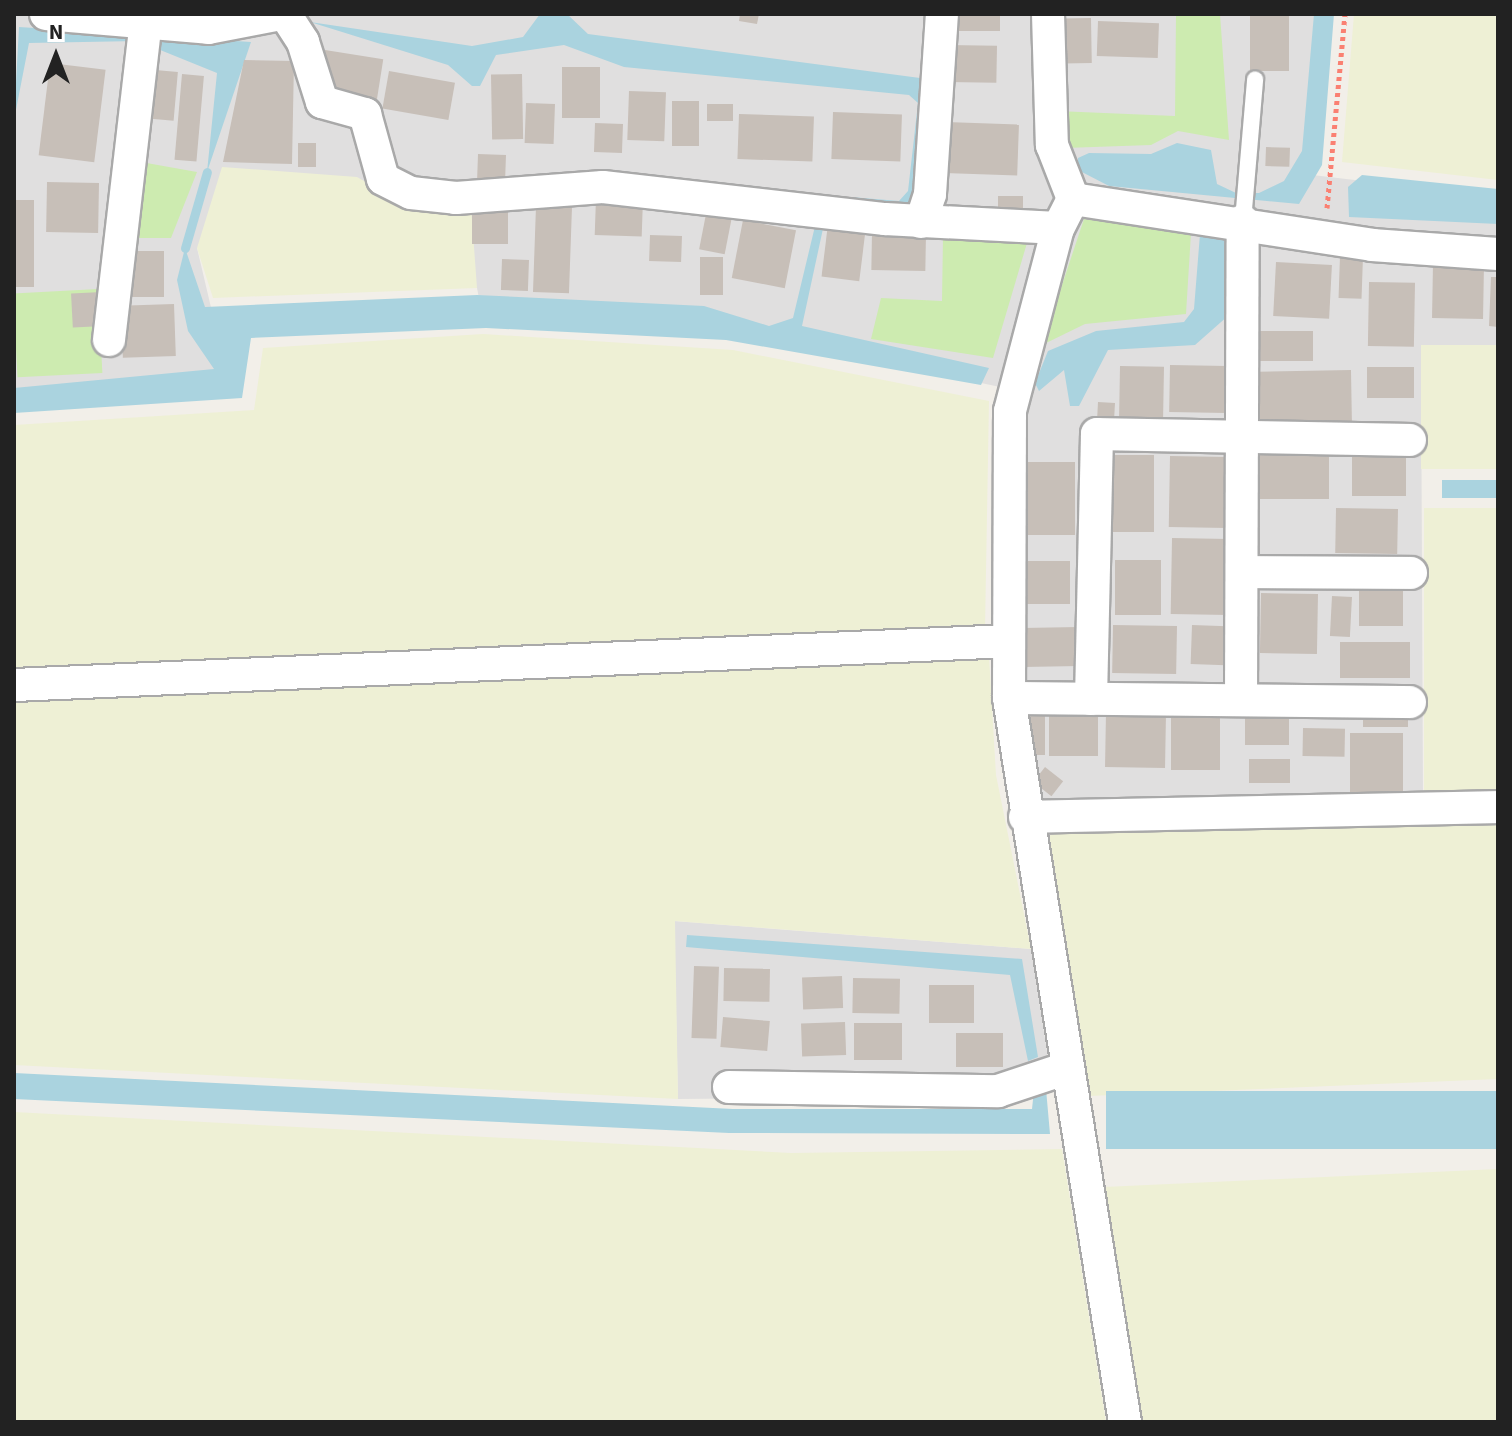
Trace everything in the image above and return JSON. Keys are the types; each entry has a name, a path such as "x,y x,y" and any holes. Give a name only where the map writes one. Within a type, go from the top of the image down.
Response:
{"street":[{"path":"46,14 106,15 145,36 283,14 322,102 365,114 383,179 411,193 680,192 921,222 1058,228"},
{"path":"921,222 930,194 942,14"},
{"path":"1049,14 1052,145 1073,199 1058,228 1010,411 1009,698 1025,817 1125,1422"},
{"path":"109,340 145,36"},
{"path":"1073,199 1243,221 1325,236 1498,254"},
{"path":"1241,700 1247,442 1243,221"},
{"path":"1091,699 1097,434 1247,442 1410,440"},
{"path":"1244,572 1411,573"},
{"path":"14,685 1008,641"},
{"path":"1009,698 1410,702"},
{"path":"1025,817 1498,807"},
{"path":"729,1087 998,1091 1067,1068"}],"lane":[{"path":"1243,221 1255,80"}],"path":[{"path":"1325,236 1345,14"}],"shaded area":[{"path":"14,14 1320,14 1304,174 1498,197 1498,345 1421,347 1423,801 1035,805 1021,688 1024,392 728,330 481,308 477,288 197,248 229,384 14,395"},
{"path":"674,921 1031,949 1049,1064 1009,1096 678,1099"}],"green space":[{"path":"1176,14 1220,14 1229,140 1178,131 1151,145 1065,148 1057,111 1175,116"},
{"path":"1354,14 1498,14 1498,180 1342,162"},
{"path":"141,162 197,172 171,238 126,238"},
{"path":"222,167 357,177 403,203 471,206 477,288 213,298 197,248"},
{"path":"1084,219 1191,233 1186,314 1085,324 1042,345"},
{"path":"943,236 1027,243 993,358 871,339 881,298 942,301"},
{"path":"98,289 102,373 18,377 14,293"},
{"path":"483,334 733,350 989,401 985,629 14,673 14,425 254,410 263,348"},
{"path":"1421,345 1498,345 1498,469 1421,469"},
{"path":"1424,508 1498,508 1498,799 1424,799"},
{"path":"989,656 996,775 1031,949 675,921 678,1099 14,1065 14,701"},
{"path":"1498,823 1498,1079 1089,1096 1044,841 1062,825"},
{"path":"14,1112 791,1153 1062,1149 1106,1422 14,1422"},
{"path":"1498,1169 1498,1422 1139,1422 1104,1187"}],"water":[{"path":"540,14 567,14 588,34 920,78 926,89 915,201 902,212 847,202 851,197 899,201 908,191 918,103 909,95 624,67 564,45 496,55 480,86 472,86 448,65 310,22 472,46 523,37"},
{"path":"1314,14 1334,14 1322,165 1299,204 1109,186 1078,170 1078,158 1089,153 1151,154 1177,143 1211,150 1217,184 1236,193 1259,193 1284,181 1302,151"},
{"path":"19,27 251,42 207,172 217,73 138,41 29,43 14,120"},
{"path":"1362,175 1498,189 1498,224 1349,217 1348,187"},
{"path":"816,222 824,224 802,326 989,368 981,385 726,340 486,328 251,338 242,398 14,413 14,388 214,369 188,331 177,280 185,248 205,307 477,295 704,306 769,326 793,318"},
{"path":"1200,234 1228,235 1229,315 1195,345 1108,350 1079,406 1070,406 1064,370 1039,391 1035,383 1048,351 1096,331 1184,322 1194,309"},
{"path":"1442,480 1498,480 1498,498 1442,498"},
{"path":"687,935 1022,959 1038,1057 1028,1061 1010,975 686,947"},
{"path":"14,1073 733,1109 1032,1109 1034,1090 1046,1089 1050,1134 729,1133 14,1099"},
{"path":"1106,1091 1498,1091 1498,1149 1106,1149"}],"building":[{"path":"740,14 759,14 757,24 739,21"},
{"path":"950,14 1000,14 1000,31 950,31"},
{"path":"1250,14 1289,14 1289,71 1250,71"},
{"path":"1091,18 1092,63 1063,63 1062,19"},
{"path":"1098,21 1159,23 1158,58 1097,56"},
{"path":"948,45 997,46 996,83 947,82"},
{"path":"325,50 383,59 377,101 318,91"},
{"path":"244,60 294,61 292,164 223,162"},
{"path":"50,63 106,70 94,162 39,155"},
{"path":"562,67 600,67 600,118 562,118"},
{"path":"144,69 178,72 174,121 140,118"},
{"path":"389,71 455,83 448,120 382,108"},
{"path":"182,74 204,76 196,162 175,160"},
{"path":"522,74 523,139 492,140 491,75"},
{"path":"629,91 666,92 664,141 627,140"},
{"path":"672,101 699,101 699,146 672,146"},
{"path":"526,103 555,104 554,144 525,143"},
{"path":"707,104 733,104 733,121 707,121"},
{"path":"833,112 902,114 900,161 831,159"},
{"path":"739,114 814,117 812,162 737,159"},
{"path":"946,122 1019,125 1017,176 944,173"},
{"path":"595,123 623,124 622,153 594,152"},
{"path":"298,143 316,143 316,167 298,167"},
{"path":"1266,147 1290,148 1289,167 1265,166"},
{"path":"478,154 506,155 505,193 477,192"},
{"path":"47,182 99,183 98,233 46,232"},
{"path":"998,196 1023,196 1023,217 998,217"},
{"path":"596,198 643,200 642,237 595,235"},
{"path":"14,200 34,200 34,287 14,287"},
{"path":"472,204 508,204 508,244 472,244"},
{"path":"536,206 572,207 569,293 533,292"},
{"path":"706,214 732,219 725,254 699,249"},
{"path":"743,220 796,230 785,288 732,278"},
{"path":"828,224 866,229 859,281 822,277"},
{"path":"872,232 926,233 925,271 871,270"},
{"path":"650,235 682,236 681,262 649,261"},
{"path":"119,251 164,251 164,297 119,297"},
{"path":"1340,256 1363,257 1362,299 1339,298"},
{"path":"700,257 723,257 723,295 700,295"},
{"path":"502,259 529,260 528,291 501,290"},
{"path":"1276,262 1332,265 1329,319 1273,316"},
{"path":"1433,263 1484,264 1483,319 1432,318"},
{"path":"1491,277 1498,277 1498,327 1489,326"},
{"path":"1369,282 1415,283 1414,347 1368,346"},
{"path":"102,292 104,326 73,328 71,294"},
{"path":"174,304 176,356 123,358 121,306"},
{"path":"1255,331 1313,331 1313,361 1255,361"},
{"path":"1170,365 1227,366 1226,413 1169,412"},
{"path":"1120,366 1164,367 1163,424 1119,423"},
{"path":"1367,367 1414,367 1414,398 1367,398"},
{"path":"1351,370 1352,425 1258,427 1257,372"},
{"path":"1098,402 1115,403 1114,429 1097,428"},
{"path":"1352,452 1406,452 1406,496 1352,496"},
{"path":"1257,454 1329,454 1329,499 1257,499"},
{"path":"1108,455 1154,455 1154,532 1108,532"},
{"path":"1170,456 1228,457 1227,528 1169,527"},
{"path":"1025,462 1075,462 1075,535 1025,535"},
{"path":"1336,508 1398,509 1397,554 1335,553"},
{"path":"1172,538 1229,539 1228,615 1171,614"},
{"path":"1115,560 1161,560 1161,615 1115,615"},
{"path":"1023,561 1070,561 1070,604 1023,604"},
{"path":"1359,583 1403,583 1403,626 1359,626"},
{"path":"1261,593 1318,594 1317,654 1260,653"},
{"path":"1332,596 1352,597 1350,637 1330,636"},
{"path":"1113,625 1177,626 1176,674 1112,673"},
{"path":"1192,625 1227,626 1226,665 1191,664"},
{"path":"1079,627 1080,666 1023,667 1022,628"},
{"path":"1340,642 1410,642 1410,678 1340,678"},
{"path":"1049,706 1098,706 1098,756 1049,756"},
{"path":"1023,708 1045,708 1045,755 1023,755"},
{"path":"1106,712 1166,713 1165,768 1105,767"},
{"path":"1171,712 1220,712 1220,770 1171,770"},
{"path":"1363,712 1408,712 1408,727 1363,727"},
{"path":"1245,714 1289,714 1289,745 1245,745"},
{"path":"1303,728 1345,729 1345,757 1303,756"},
{"path":"1350,733 1403,733 1403,795 1350,795"},
{"path":"1249,759 1290,759 1290,783 1249,783"},
{"path":"1045,767 1063,781 1051,796 1033,782"},
{"path":"694,966 719,967 716,1039 691,1038"},
{"path":"724,968 770,969 769,1002 723,1001"},
{"path":"842,976 843,1008 803,1009 802,977"},
{"path":"853,978 900,979 899,1014 852,1013"},
{"path":"929,985 974,985 974,1023 929,1023"},
{"path":"723,1017 770,1021 767,1051 720,1047"},
{"path":"845,1022 846,1055 802,1057 801,1024"},
{"path":"854,1023 902,1023 902,1060 854,1060"},
{"path":"956,1033 1003,1033 1003,1067 956,1067"}],"waterway":[{"path":"185,248 207,172"}]}
